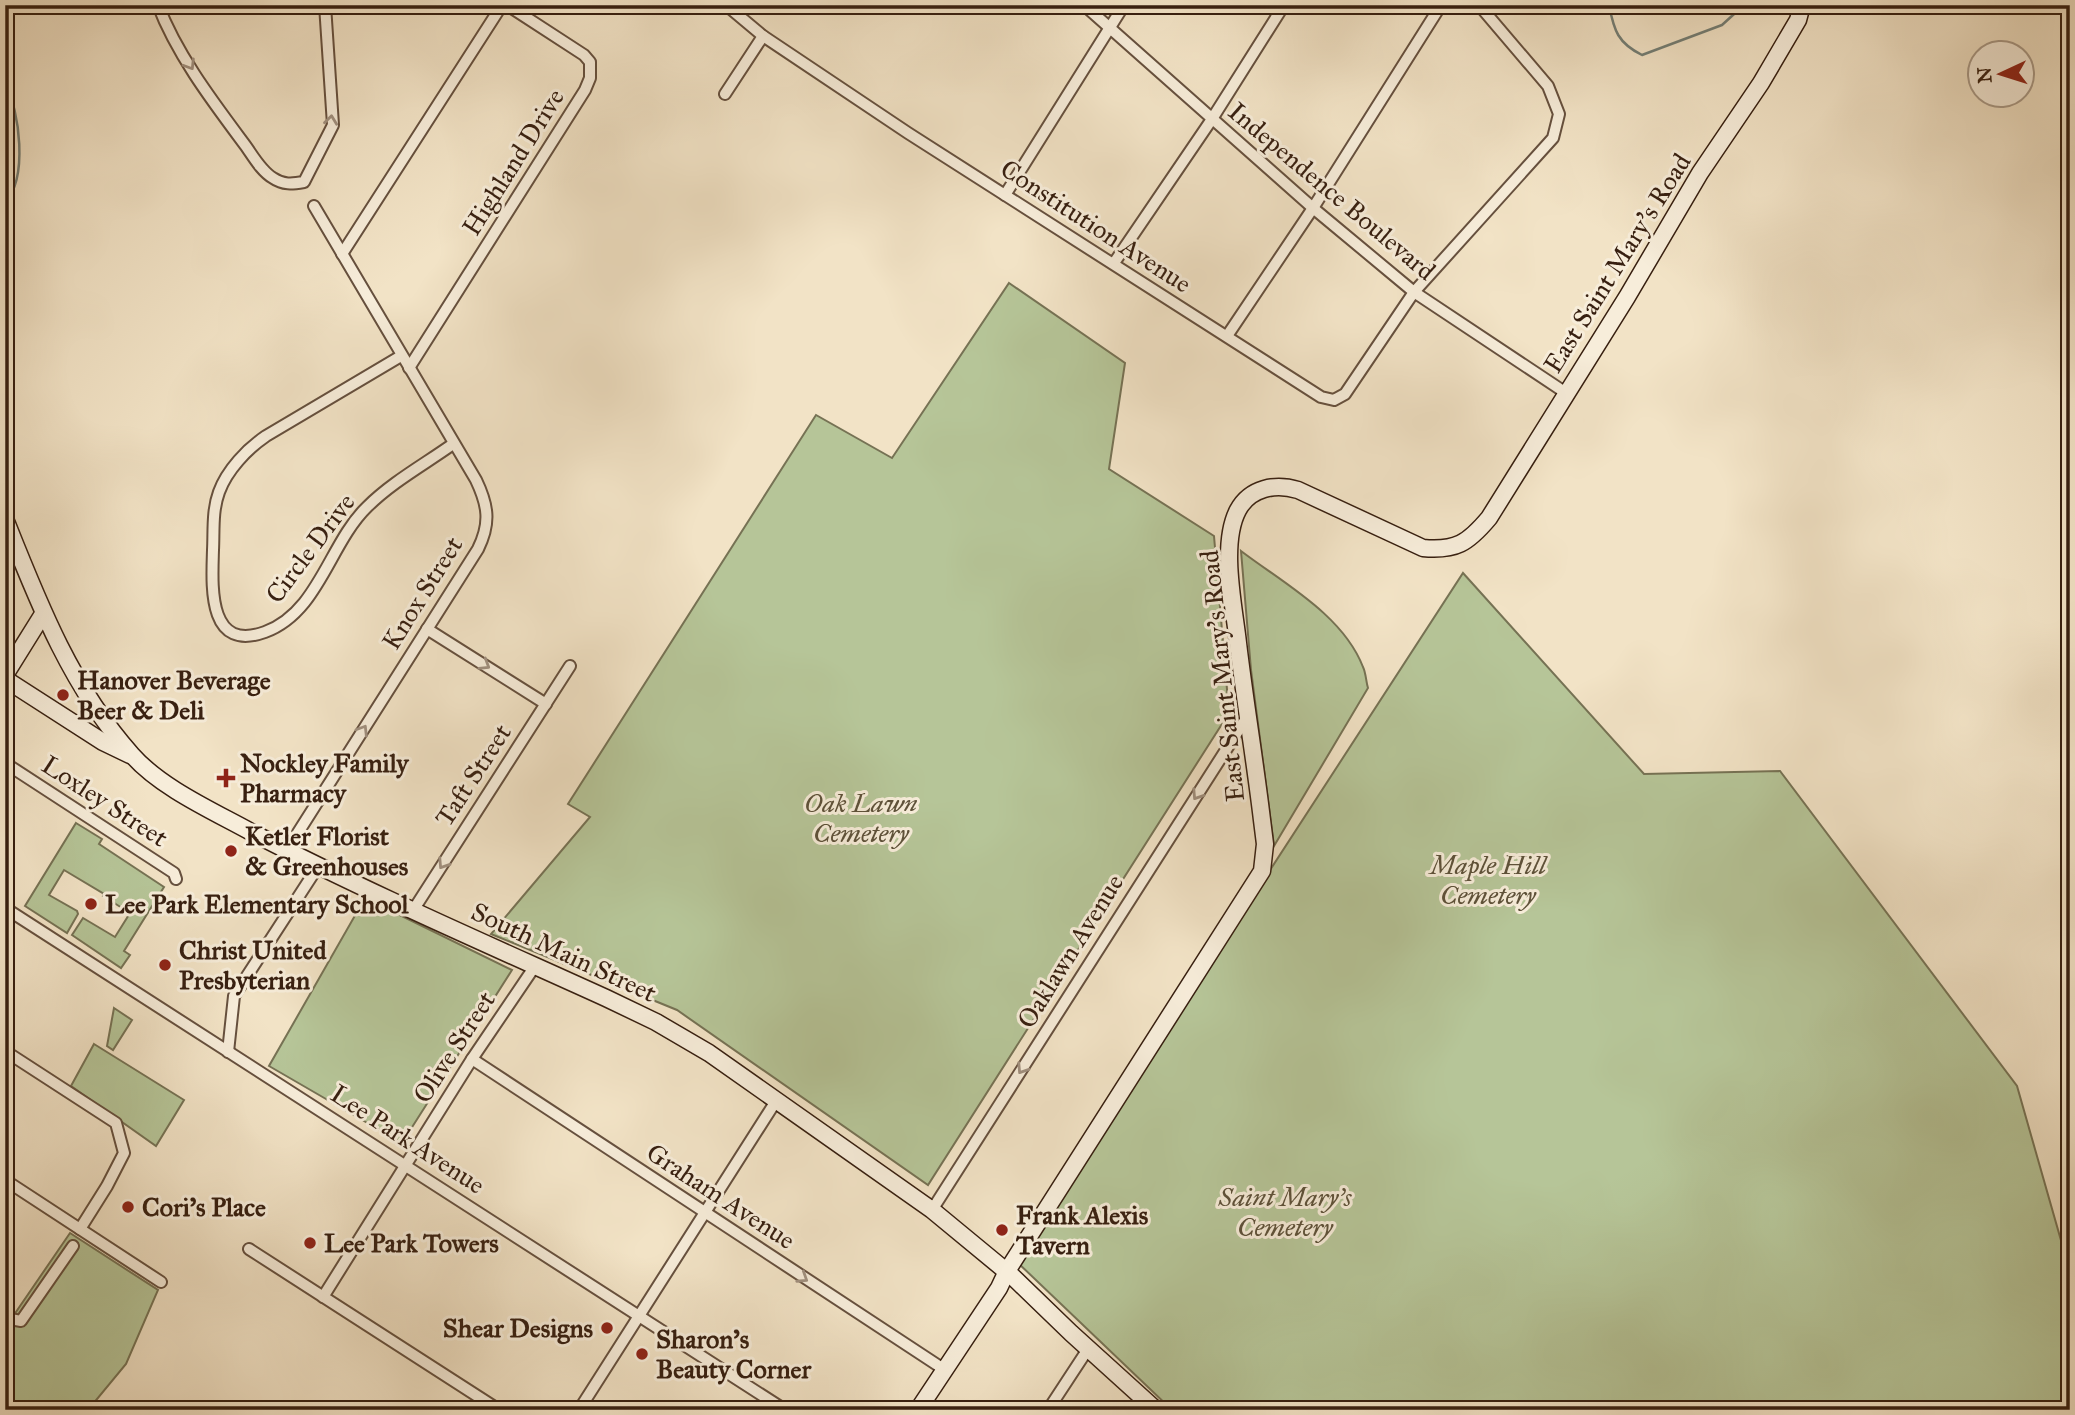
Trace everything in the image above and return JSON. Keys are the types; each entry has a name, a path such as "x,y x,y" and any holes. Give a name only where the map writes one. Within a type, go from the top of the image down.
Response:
{"street":[{"path":"5,19 12,5"},
{"path":"158,5 167,27 205,89 267,174 287,184 304,182 333,125 325,5"},
{"name":"Highland Drive","path":"342,254 504,5 584,55 590,62 590,78 585,90 409,368"},
{"name":"Constitution Avenue","path":"726,5 763,36 1321,397 1334,400 1345,394 1414,292"},
{"name":"Independence Boulevard","path":"1084,5 1313,208 1414,292 1566,393"},
{"path":"1005,195 1124,5"},
{"path":"1114,263 1212,119 1284,5"},
{"path":"1227,336 1313,208 1441,5"},
{"path":"1414,292 1553,138 1559,114 1548,86 1479,5"},
{"name":"East Saint Mary's Road","path":"918,1410 999,1288 1007,1271 1262,871 1265,844 1230,580 1230,538 1237,512 1248,496 1265,488 1283,485 1423,548 1456,547 1476,534 1489,518 1627,297 1700,173 1761,83 1798,20 1802,5"},
{"path":"725,94 763,36"},
{"name":"Knox Street","path":"287,850 478,549 487,525 484,496 314,206"},
{"name":"Circle Drive","path":"401,356 255,443 232,469 219,493 214,510 212,587 217,617 230,631 242,636 268,631 286,620 301,607 366,507 453,443"},
{"name":"South Main Street","path":"5,519 43,614 82,684 132,756 153,774 202,806 287,850 656,1022 709,1053 932,1210 1007,1271 1156,1410"},
{"path":"43,614 5,677 103,742 132,756"},
{"path":"427,629 546,704"},
{"name":"Taft Street","path":"414,909 569,666"},
{"name":"Oaklawn Avenue","path":"932,1210 1247,717"},
{"name":"Loxley Street","path":"5,763 174,873 176,879"},
{"path":"228,1052 234,996 319,865"},
{"name":"Lee Park Avenue","path":"5,908 785,1410"},
{"name":"Olive Street","path":"323,1297 472,1059 535,965"},
{"path":"5,1051 116,1123 124,1153 80,1229"},
{"name":"Graham Avenue","path":"472,1059 945,1370"},
{"path":"579,1410 776,1101"},
{"path":"5,1180 161,1282"},
{"path":"5,1318 21,1321 73,1246"},
{"path":"249,1249 499,1410"},
{"path":"1048,1410 1088,1349"}],"green space":[{"name":"Oak Lawn Cemetery","path":"1009,283 1125,363 1109,469 1214,536 1229,713 928,1185 677,1010 491,934 590,817 568,804 816,415 892,458"},
{"path":"1241,551 1293,588 1341,631 1354,648 1363,667 1368,688 1274,846 1251,670"},
{"name":"Saint Mary's Cemetery","path":"1463,573 1644,774 1780,771 2017,1086 2070,1272 2070,1410 1172,1410 1016,1261"},
{"path":"76,823 102,839 99,844 164,887 124,951 130,955 121,968 72,935 83,918 115,937 130,913 103,896 104,894 64,870 49,895 77,911 78,914 67,933 25,906"},
{"path":"365,898 512,970 402,1143 269,1066"},
{"path":"114,1008 132,1020 113,1050 107,1046"},
{"path":"94,1044 184,1100 156,1146 71,1086"},
{"path":"70,1233 158,1290 126,1364 88,1410 5,1410 5,1328"}],"waterway":[{"path":"1609,5 1618,35 1627,46 1642,55 1722,25 1744,5"},
{"path":"5,84 15,110 19,144 17,178 5,202"}],"place":[{"name":"Hanover Beverage Beer & Deli","path":"63,695"},
{"name":"Nockley Family Pharmacy","path":"226,778"},
{"name":"Ketler Florist & Greenhouses","path":"231,851"},
{"name":"Lee Park Elementary School","path":"91,904"},
{"name":"Christ United Presbyterian","path":"165,965"},
{"name":"Cori's Place","path":"128,1207"},
{"name":"Frank Alexis Tavern","path":"1002,1230"},
{"name":"Lee Park Towers","path":"310,1243"},
{"name":"Shear Designs","path":"607,1328"},
{"name":"Sharon's Beauty Corner","path":"642,1354"}],"park label":[{"name":"Maple Hill Cemetery","path":"1488,880"}]}
